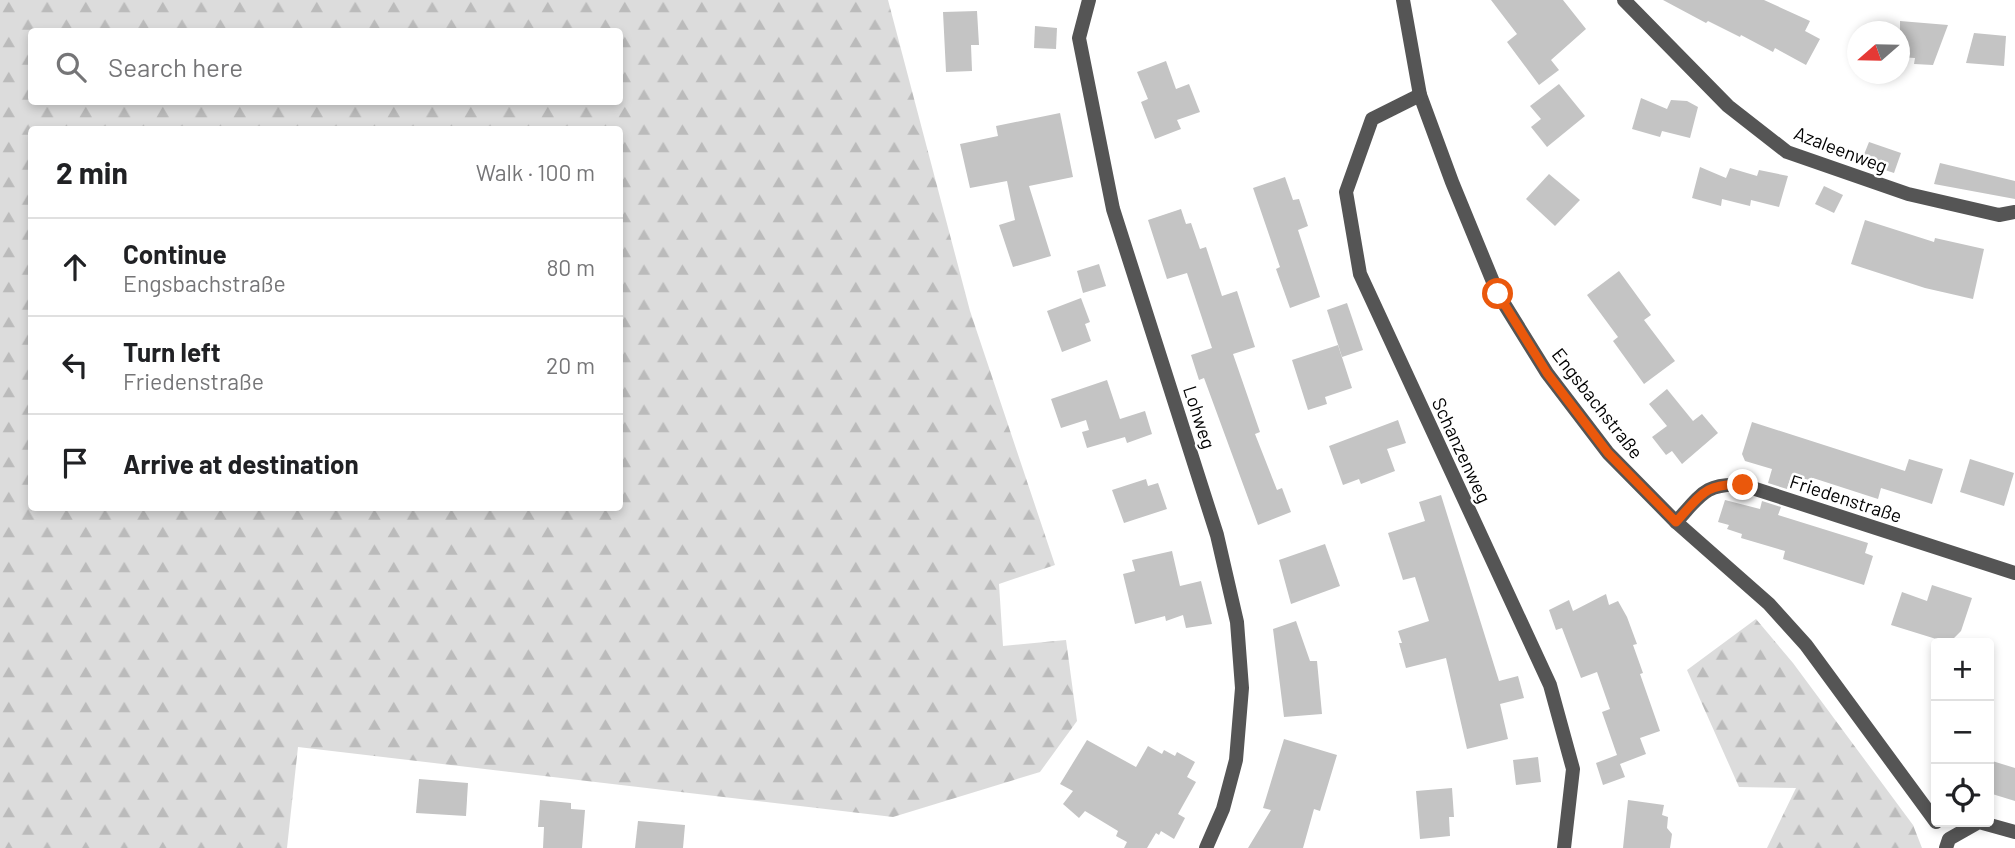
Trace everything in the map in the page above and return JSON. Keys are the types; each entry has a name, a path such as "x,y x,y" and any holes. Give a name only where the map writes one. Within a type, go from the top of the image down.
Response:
{"street":[{"name":"Lohweg","path":"1089,0 1079,38 1114,209 1217,535 1237,622 1242,688 1236,760 1223,809 1206,848"},
{"name":"Engsbachstraße","path":"1403,0 1420,95 1498,294 1547,373 1608,453 1676,522 1769,604 1806,646 1931,815"},
{"name":"Azaleenweg","path":"1624,0 1728,106 1787,152 1908,194 1999,215 2015,212"},
{"name":"Schanzenweg","path":"1420,95 1372,119 1346,192 1360,274 1550,685 1573,769 1564,848"},
{"name":"Friedenstraße","path":"1676,522 1704,492 1721,483 1743,485 2015,573"},
{"path":"1950,845 1979,822 2015,832"},
{"name":"Engsbachstraße","path":"1939,827 1950,845"}],"green space":[{"path":"0,0 888,0 970,311 1055,565 999,584 1003,646 1066,640 1077,721 1040,772 893,817 298,747 287,848 0,848"},
{"path":"1756,619 1793,663 1913,825 1922,848 1767,848 1796,788 1739,787 1687,670"}],"building":[{"path":"1491,0 1563,0 1586,29 1551,60 1559,70 1539,85 1507,42 1517,34"},
{"path":"1663,0 1764,0 1810,21 1805,31 1820,39 1806,65 1775,48 1773,52 1741,35 1740,37 1708,21 1706,23"},
{"path":"977,11 979,45 971,45 972,71 946,72 943,12"},
{"path":"1910,22 1948,25 1933,65 1914,64 1915,58 1910,58"},
{"path":"1035,26 1057,28 1056,49 1034,48"},
{"path":"1974,33 2006,36 2004,66 1966,63"},
{"path":"1166,61 1176,89 1189,84 1200,112 1177,120 1181,129 1155,139 1141,102 1148,99 1137,72"},
{"path":"1559,84 1585,116 1547,147 1531,127 1541,119 1530,106"},
{"path":"1641,98 1667,109 1671,100 1687,101 1698,107 1690,138 1662,131 1660,137 1632,129"},
{"path":"1060,113 1073,177 1029,186 1051,256 1013,267 999,225 1015,220 1007,181 970,188 960,144 998,136 996,126"},
{"path":"1869,142 1901,153 1894,173 1861,162"},
{"path":"1940,163 2015,181 2015,199 1934,184"},
{"path":"1700,167 1726,178 1730,168 1757,176 1759,170 1788,176 1779,207 1751,200 1750,206 1722,199 1721,206 1692,198"},
{"path":"1549,174 1580,200 1555,226 1526,199"},
{"path":"1285,177 1293,200 1299,199 1308,226 1298,230 1320,297 1290,308 1276,269 1280,267 1253,188"},
{"path":"1824,186 1843,195 1834,213 1815,204"},
{"path":"1181,209 1186,224 1191,223 1200,249 1206,247 1222,296 1237,291 1255,347 1233,354 1260,432 1255,434 1277,490 1282,488 1291,512 1258,525 1204,378 1199,380 1191,355 1212,348 1187,273 1167,279 1148,220"},
{"path":"1865,220 1934,242 1935,238 1984,249 1973,299 1925,288 1851,264"},
{"path":"1099,264 1106,286 1083,293 1077,271"},
{"path":"1619,271 1651,315 1644,320 1675,361 1644,384 1613,341 1618,337 1587,295"},
{"path":"1081,298 1090,322 1085,324 1091,341 1062,352 1047,311"},
{"path":"1347,303 1363,350 1342,357 1327,310"},
{"path":"1338,345 1352,388 1325,397 1327,404 1308,410 1292,360"},
{"path":"1107,380 1120,419 1145,411 1152,434 1127,443 1125,437 1087,448 1082,432 1089,430 1086,420 1061,428 1051,399"},
{"path":"1667,389 1693,421 1702,414 1718,433 1682,464 1672,451 1666,455 1652,437 1667,426 1649,404"},
{"path":"1398,420 1406,443 1387,449 1395,471 1361,484 1359,479 1343,485 1329,446"},
{"path":"1752,422 1905,471 1909,459 1943,469 1932,504 1881,488 1878,499 1813,478 1810,480 1791,476 1787,489 1768,483 1772,469 1745,461 1742,454"},
{"path":"1970,459 2014,473 2004,506 1960,492"},
{"path":"1146,479 1148,486 1158,483 1167,509 1124,523 1112,490"},
{"path":"1441,495 1499,681 1518,676 1524,698 1500,704 1508,739 1467,749 1446,658 1406,668 1399,643 1402,643 1398,631 1429,621 1415,577 1403,580 1388,533 1425,521 1419,502"},
{"path":"1725,500 1760,509 1762,501 1781,507 1778,515 1868,543 1865,553 1873,556 1864,585 1783,559 1785,551 1741,538 1742,534 1727,529 1729,525 1718,522"},
{"path":"1325,544 1340,586 1291,604 1279,560"},
{"path":"1172,551 1180,586 1201,581 1212,624 1186,628 1183,615 1166,621 1165,616 1135,624 1123,574 1135,571 1132,560"},
{"path":"1932,585 1972,598 1961,631 1954,638 1933,638 1891,625 1902,592 1927,601"},
{"path":"1606,594 1609,605 1618,601 1627,617 1637,644 1633,645 1643,673 1640,674 1660,731 1640,738 1646,754 1620,764 1625,777 1603,785 1596,763 1617,755 1602,712 1610,709 1597,672 1581,678 1562,628 1556,630 1549,610 1569,600 1573,611"},
{"path":"1296,621 1310,661 1317,661 1322,714 1284,717 1273,629"},
{"path":"1284,739 1337,755 1320,811 1314,809 1303,848 1248,848 1271,810 1263,808"},
{"path":"1087,740 1136,767 1148,746 1162,754 1164,750 1175,756 1177,752 1195,762 1187,777 1196,782 1178,814 1185,818 1174,839 1161,831 1159,835 1156,833 1147,848 1124,848 1127,842 1116,836 1118,831 1085,811 1079,818 1063,804 1073,791 1060,784"},
{"path":"1538,757 1541,782 1516,785 1513,760"},
{"path":"1994,762 2015,768 2015,801 1994,795"},
{"path":"419,779 468,783 466,816 416,813"},
{"path":"1452,788 1454,817 1449,817 1450,836 1420,839 1416,791"},
{"path":"540,800 571,803 571,809 585,810 582,848 543,848 544,827 538,827"},
{"path":"1628,800 1664,805 1662,815 1668,817 1667,828 1672,834 1670,848 1623,848"},
{"path":"638,821 685,825 683,848 635,848"}],"route":[{"path":"1498,294 1547,373 1608,453 1676,522 1704,492 1721,483 1743,485"}]}
